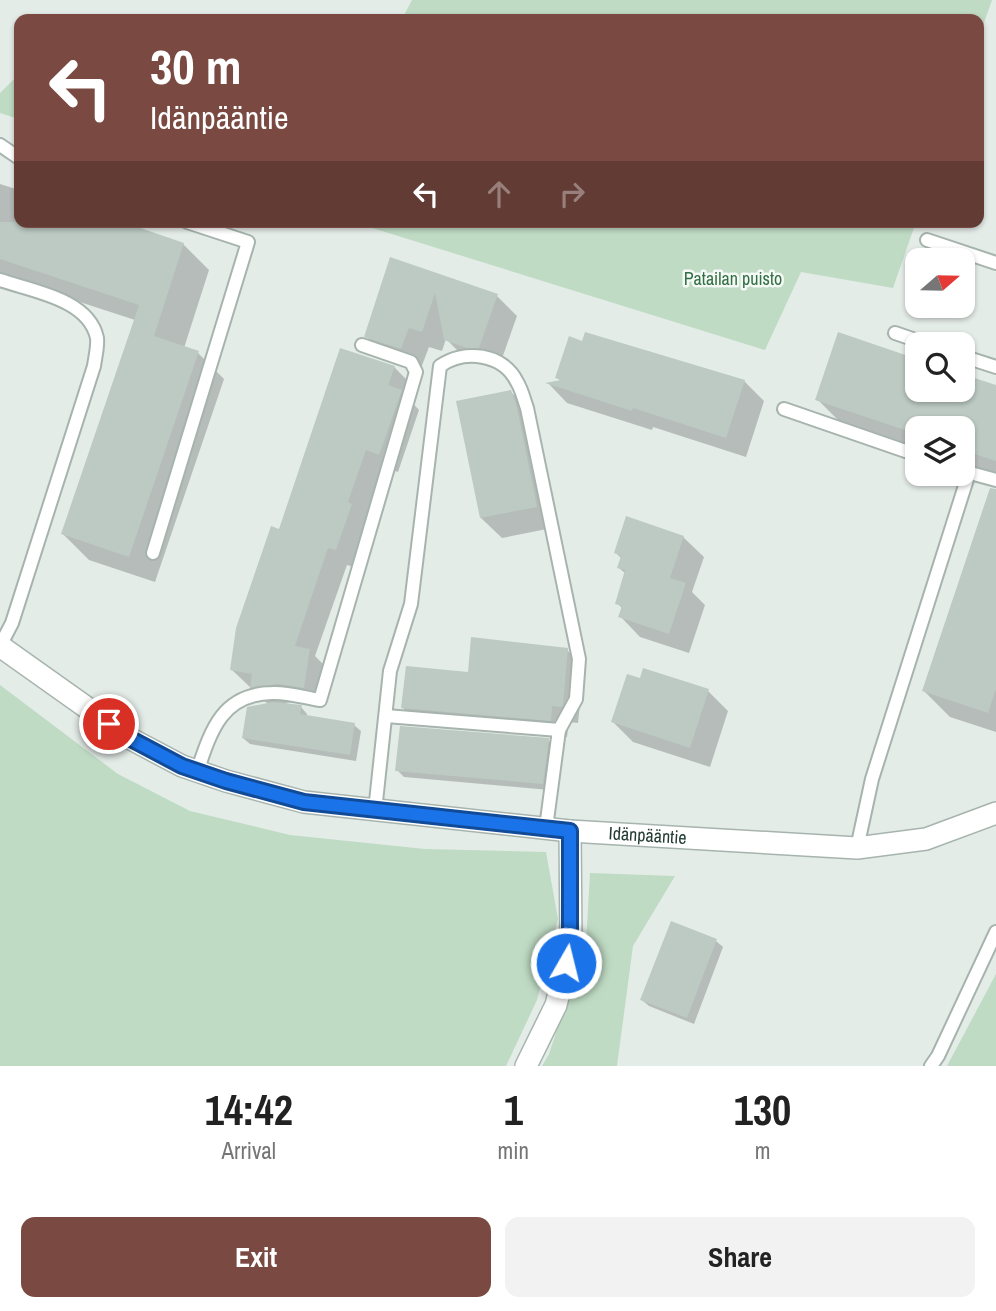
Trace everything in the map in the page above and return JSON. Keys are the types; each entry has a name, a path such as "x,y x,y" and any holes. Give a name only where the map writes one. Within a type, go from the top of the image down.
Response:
{"street":[{"name":"Idänpääntie","path":"0,646 131,739 182,766 304,802 570,831 857,848 926,839 996,813"},
{"path":"526,1066 556,1005 570,943 570,831"}],"lane":[{"path":"153,553 248,243 204,228"},
{"path":"927,240 996,263"},
{"path":"0,280 60,300 80,311 92,326 97,340 94,366 12,623 0,646"},
{"path":"895,333 905,336"},
{"path":"197,772 220,716 239,699 272,693 320,700 416,372 411,362 362,345"},
{"path":"375,811 390,671 411,604 440,366 452,358 470,354 501,363 517,380 527,408 579,659 576,698 559,730 546,828"},
{"path":"975,360 996,367"},
{"path":"784,409 905,451"},
{"path":"975,474 996,480"},
{"path":"857,848 872,779 962,486"},
{"path":"386,716 559,730"},
{"path":"931,1066 996,932"}],"green space":[{"path":"412,0 992,0 984,23 984,14 405,14"},
{"path":"14,79 14,117 0,113 0,93"},
{"name":"Patailan puisto","path":"372,228 914,228 893,288 801,272 765,350"},
{"path":"0,685 118,774 190,811 290,835 425,849 546,852 558,919 537,1000 506,1066 0,1066"},
{"path":"590,873 675,876 633,946 617,1066 542,1066 549,1054 586,943"},
{"path":"996,974 996,1066 947,1066"}],"building":[{"path":"0,222 14,222 14,228 140,228 184,243 154,336 199,351 129,557 61,534 139,305 0,259"},
{"path":"390,257 498,294 479,348 467,348 444,340 435,293 422,332 409,328 401,349 364,337"},
{"path":"585,332 745,380 726,438 545,383 561,380 555,378 569,336 582,341"},
{"path":"838,332 905,355 905,402 975,402 975,378 996,385 996,461 975,454 975,416 905,416 905,430 815,400"},
{"path":"340,348 395,366 388,385 402,390 379,455 366,450 348,502 352,504 336,550 328,548 295,646 310,649 304,688 278,684 250,688 252,674 230,670 236,628 271,526 279,529"},
{"path":"511,390 517,407 537,507 480,518 456,401"},
{"path":"990,488 996,489 996,689 988,713 922,691"},
{"path":"626,516 684,536 670,578 686,583 669,634 618,617 622,606 615,604 625,570 617,568 621,556 614,553"},
{"path":"471,637 568,648 563,705 552,706 551,721 401,708 406,666 468,672"},
{"path":"643,668 709,689 690,748 611,722 627,674 640,678"},
{"path":"273,702 302,705 300,714 355,723 350,755 242,738 247,707"},
{"path":"400,726 549,738 543,784 395,771"},
{"path":"671,921 717,939 687,1018 640,1000"}],"route":[{"path":"109,724 182,766 304,802 570,831 570,943 566,963"}]}
